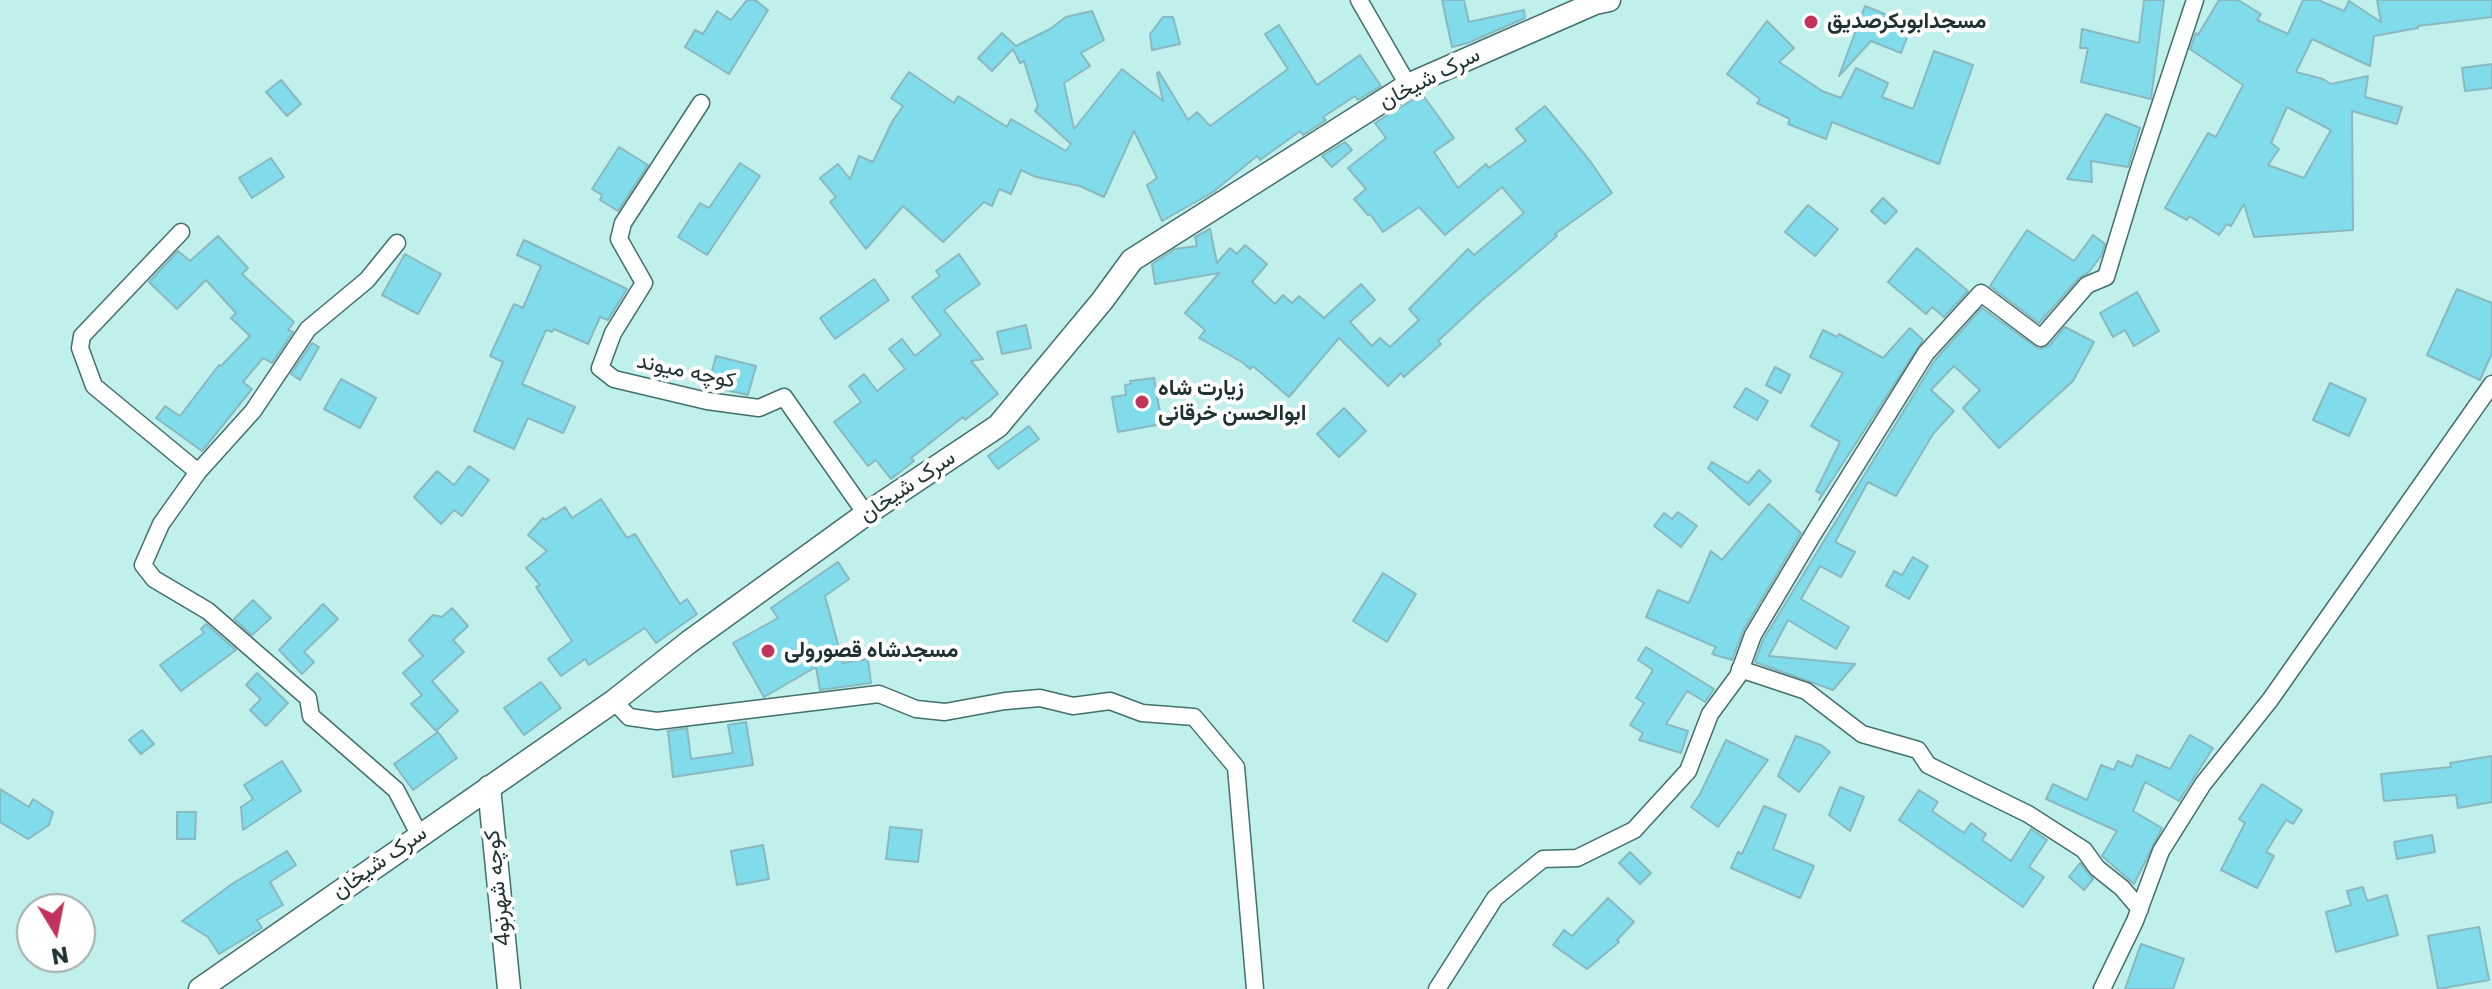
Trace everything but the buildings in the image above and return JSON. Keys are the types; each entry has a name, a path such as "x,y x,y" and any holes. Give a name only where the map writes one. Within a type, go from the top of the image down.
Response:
{"street":[{"path":"1359,0 1408,85"},
{"name":"سرک شیخان","path":"200,989 614,701 689,642 866,514 998,426 1102,301 1132,260 1408,85 1595,3 1609,0"},
{"path":"1437,989 1495,898 1543,859 1577,858 1634,830 1688,771 1710,714 1740,669 1753,635 1812,536 1926,353 1981,293 2041,338 2087,285 2106,277 2195,0"},
{"name":"کوچه میوند","path":"701,103 623,223 619,239 644,283 613,333 600,368 614,379 707,401 759,408 784,397 866,514"},
{"path":"181,232 82,336 80,348 94,386 198,472"},
{"path":"397,243 367,280 308,329 253,411 198,472 161,524 143,565 154,579 208,611 308,698 311,716 396,790 420,836"},
{"path":"2102,989 2140,909 2161,851 2203,784 2270,700 2492,384"},
{"path":"1740,669 1806,691 1862,734 1918,750 1928,765 2028,814 2084,850 2097,868 2122,888 2140,909"},
{"path":"614,701 629,717 657,721 879,694 916,709 945,712 1040,698 1073,706 1110,701 1142,713 1194,717 1236,767 1255,989"},
{"name":"کوچه شهرنو4","path":"489,787 509,989"}],"place":[{"name":"مسجدابوبکرصدیق","path":"1811,22"},
{"name":"زیارت شاه ابوالحسن خرقانی","path":"1142,402"},
{"name":"مسجدشاه قصورولی","path":"768,651"}]}
